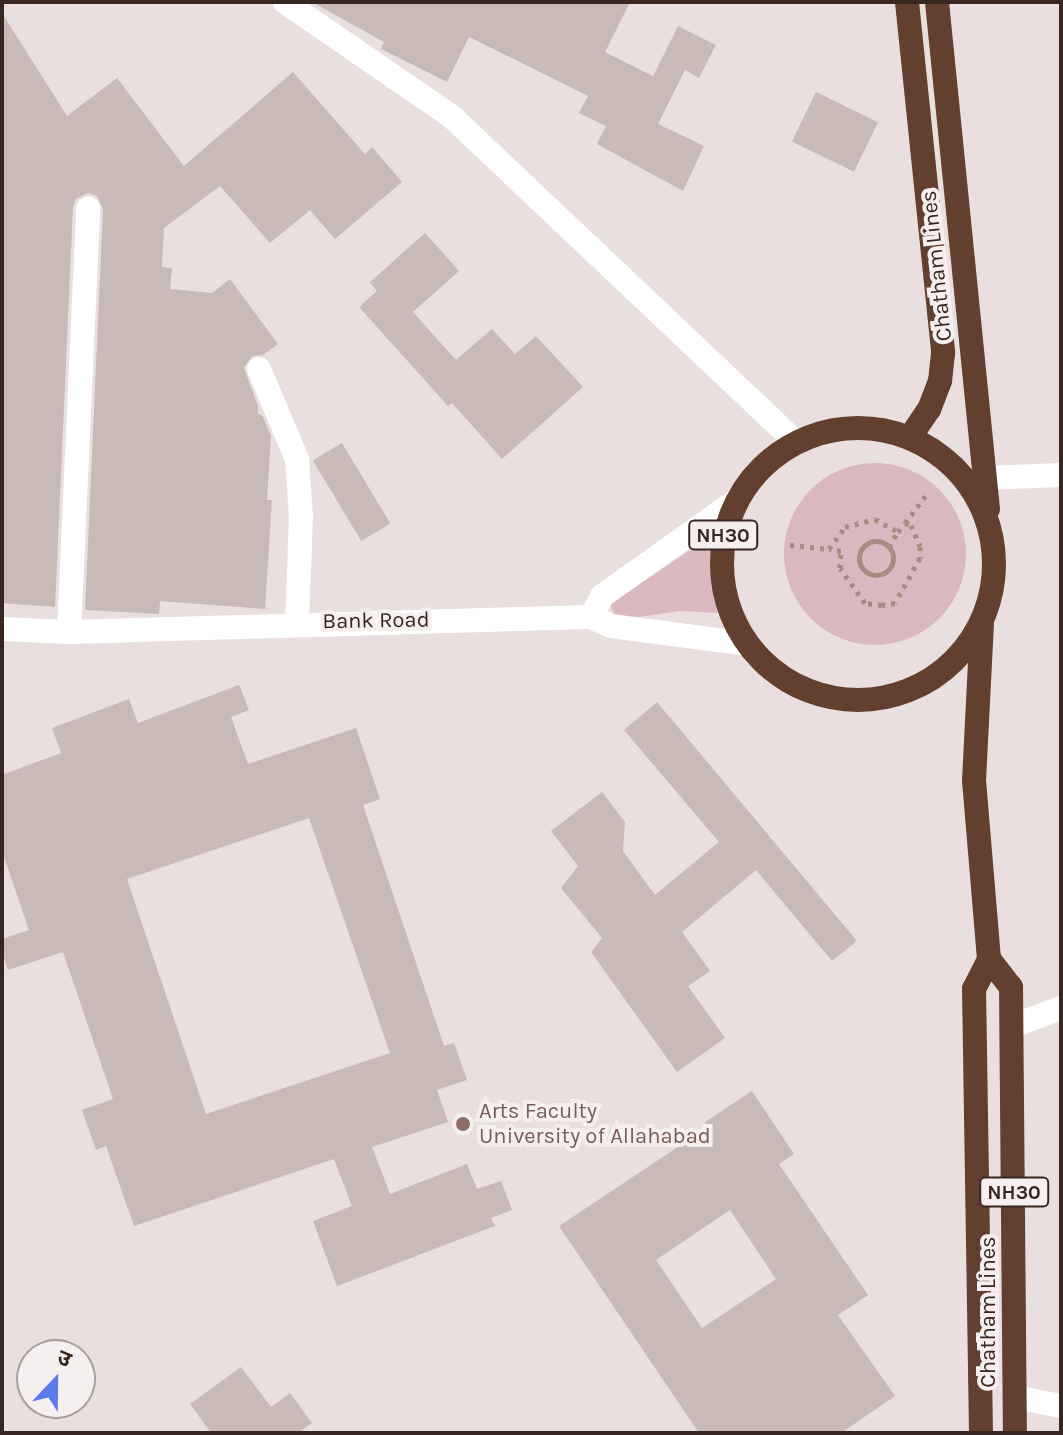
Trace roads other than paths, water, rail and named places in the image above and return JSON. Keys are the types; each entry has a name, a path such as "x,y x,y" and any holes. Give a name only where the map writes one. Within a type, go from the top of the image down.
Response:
{"highway":[{"name":"Chatham Lines","path":"907,2 943,353 940,381 929,409 910,437"},
{"name":"Chatham Lines","path":"937,2 985,478 996,558 993,592 982,624 974,781 989,959 974,989 981,1433"},
{"name":"Chatham Lines","path":"982,624 954,662 915,689 870,700 823,696 780,676 747,644 729,610 721,573 723,535 737,500 761,466 796,442 833,429 872,428 910,437 937,452 960,472 978,497 990,525"},
{"name":"Chatham Lines","path":"989,959 1011,987 1015,1433"}],"street":[{"path":"285,2 451,116 796,442"},
{"path":"69,632 88,208"},
{"path":"259,369 297,459 301,517 297,623"},
{"path":"985,478 1061,475"},
{"path":"591,617 602,596 737,500"},
{"name":"Bank Road","path":"2,629 69,632 297,623 591,617 611,626 747,644"},
{"path":"1013,1026 1061,1008"},
{"path":"1015,1397 1061,1406"}],"place":[{"name":"Arts Faculty University of Allahabad","path":"463,1124"}]}
